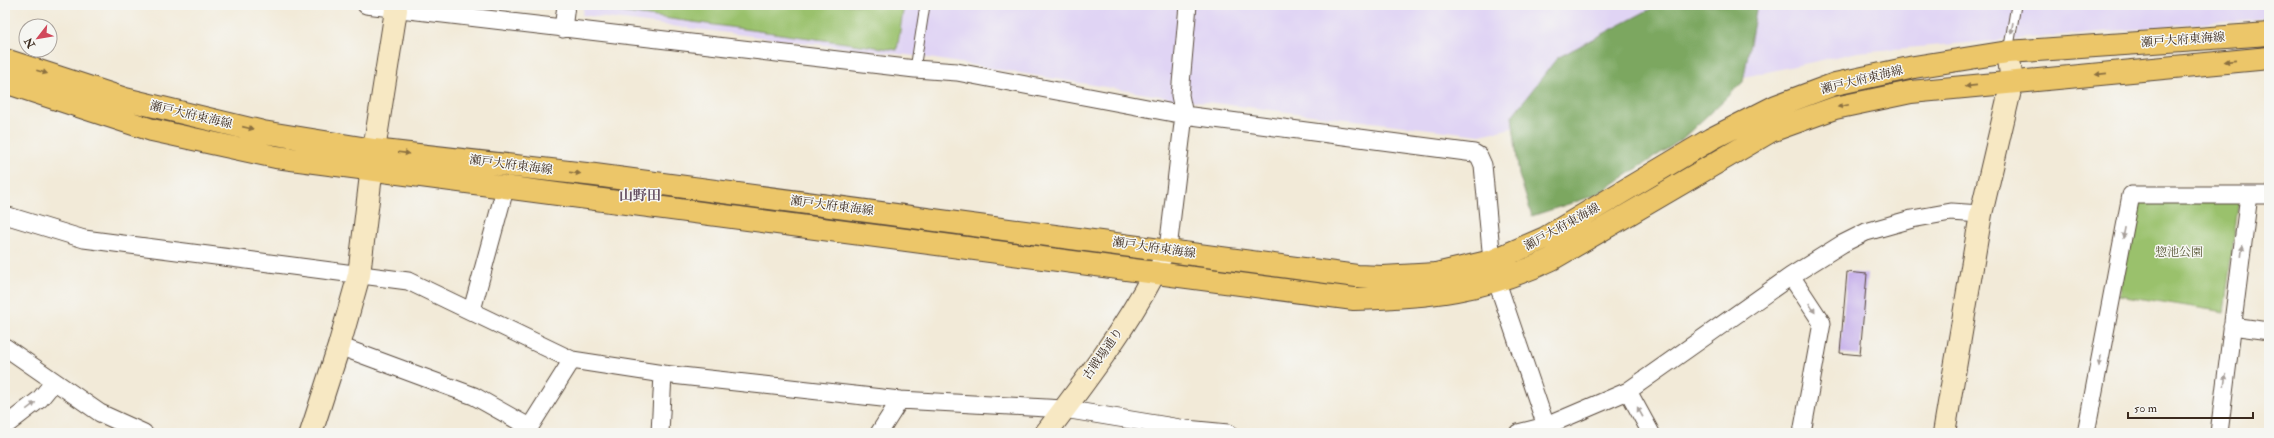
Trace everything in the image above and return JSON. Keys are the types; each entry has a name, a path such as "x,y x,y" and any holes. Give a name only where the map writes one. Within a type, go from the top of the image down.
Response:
{"main road":[{"name":"瀬戸大府東海線","path":"5,82 152,130 276,157 373,159 595,175 1168,249 1334,273 1383,277 1436,274 1492,261 1546,238 1711,139 1776,106 1835,84 1914,67 2008,52 2269,34"},
{"name":"瀬戸大府東海線","path":"5,60 125,100 505,189 1155,272 1354,299 1416,297 1497,282 1520,274 1552,259 1771,131 1835,108 1911,92 2269,58"}],"street":[{"path":"366,5 396,10 915,70 957,72 1184,115 1474,152 1480,156 1483,165 1492,261"},
{"path":"563,29 566,5"},
{"path":"1155,272 1168,249 1184,115 1180,95 1188,5"},
{"path":"311,433 339,346 359,275 373,159 396,10"},
{"path":"1944,433 1982,214 2012,82 2008,52"},
{"path":"472,310 505,189"},
{"path":"2086,433 2131,195 2269,195"},
{"path":"2219,433 2249,195"},
{"path":"1518,433 1545,429 1628,391 1791,276 1842,244 1866,232 1906,221 1951,212 1982,214"},
{"path":"5,215 84,239 408,281 472,310 572,360 663,374 900,400 1064,410 1185,431 1228,433"},
{"name":"古戦場通り","path":"1046,433 1064,410 1141,299 1155,272"},
{"path":"1791,276 1822,323 1802,433"},
{"path":"1497,282 1545,429"},
{"path":"2232,326 2269,331"},
{"path":"339,346 474,396 528,430 572,360"},
{"path":"5,347 100,413 144,433"},
{"path":"660,433 663,374"},
{"path":"5,426 40,399 54,382"},
{"path":"1628,391 1651,433"},
{"path":"879,433 900,400"}],"lane":[{"path":"915,70 925,5"},
{"path":"2008,52 2016,5"}],"shaded area":[{"path":"584,5 2269,5 2269,18 1858,52 1480,135 1172,98 923,57 582,15"}],"green space":[{"path":"598,5 904,5 897,50 598,9"},
{"path":"1658,5 1757,5 1743,82 1681,140 1596,195 1532,216 1519,175 1512,116 1557,58"},
{"name":"惣池公園","path":"2134,199 2239,199 2224,312 2119,295"}],"building":[{"path":"1847,272 1867,274 1860,355 1840,353"}],"district":[{"name":"山野田","path":"640,195"}]}
